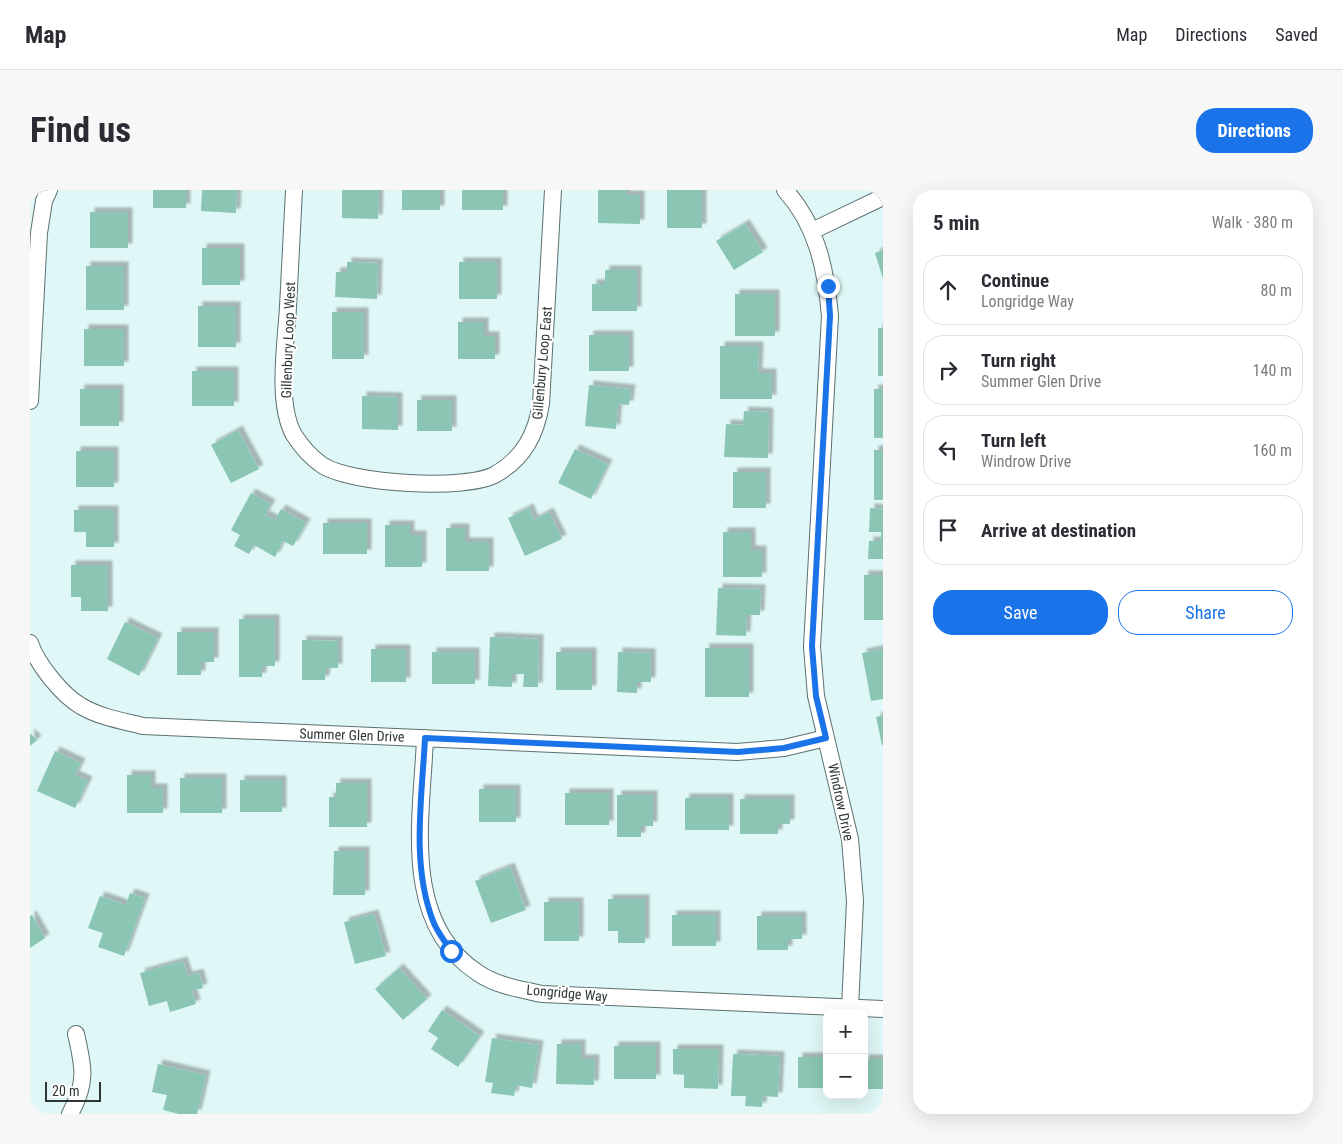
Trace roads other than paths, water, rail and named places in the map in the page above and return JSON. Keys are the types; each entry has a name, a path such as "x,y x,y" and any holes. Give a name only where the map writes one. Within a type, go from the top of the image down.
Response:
{"street":[{"path":"30,401 39,233 44,201 49,190"},
{"name":"Gillenbury Loop West","path":"294,190 284,390 294,433 306,450 323,466 365,479 392,481"},
{"name":"Gillenbury Loop East","path":"392,481 451,484 474,482 494,476 511,465 527,446 538,424 541,404 553,190"},
{"name":"Windrow Drive","path":"785,190 793,199 812,232 822,259 828,286 830,316 812,646 816,696 850,839 855,901 850,1008"},
{"path":"812,232 883,197"},
{"name":"Summer Glen Drive","path":"30,643 35,656 55,682 80,706 110,718 144,726 738,752 784,748 826,738"},
{"name":"Longridge Way","path":"425,738 420,857 423,889 433,923 451,951 478,974 506,986 542,994 883,1009"},
{"path":"70,1114 78,1100 84,1081 84,1067 76,1034"}]}
